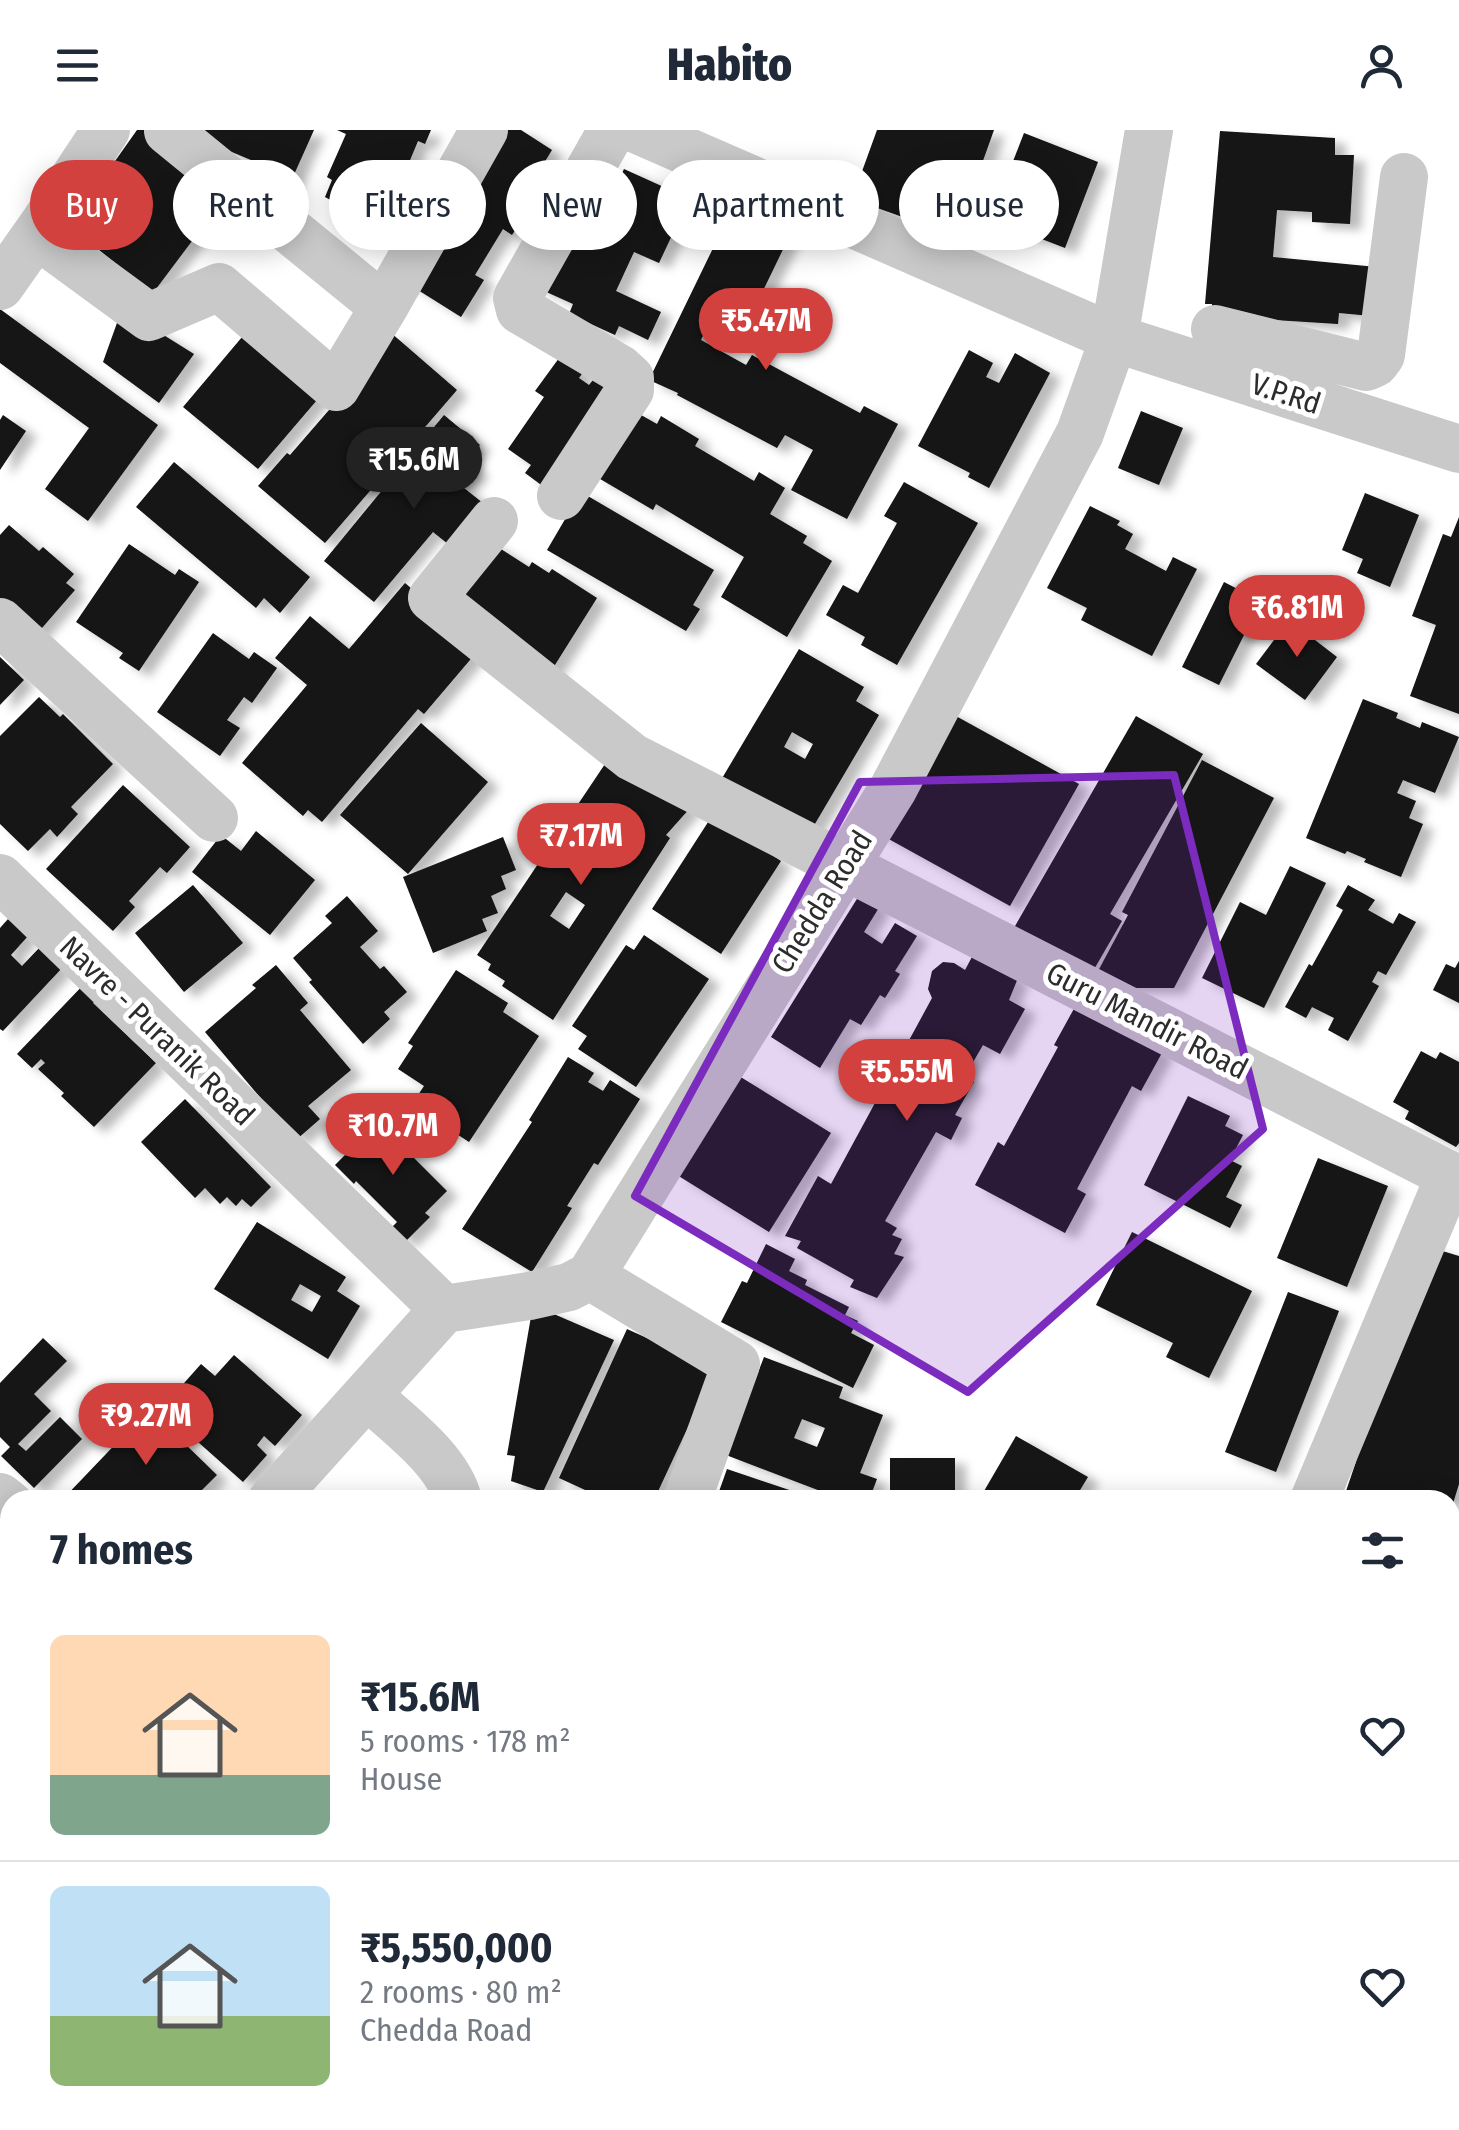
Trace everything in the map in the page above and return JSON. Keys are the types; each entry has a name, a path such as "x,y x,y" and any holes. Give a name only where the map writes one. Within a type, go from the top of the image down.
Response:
{"street":[{"path":"86,160 106,130"},
{"path":"57,250 149,317 219,286 336,387 484,130"},
{"path":"561,496 630,390 630,378 520,310 517,298 612,130"},
{"name":"V.P.Rd","path":"638,130 1114,338 1299,375 1459,449"},
{"name":"Chedda Road","path":"590,1276 893,789 1080,433 1114,338 1149,130"},
{"path":"168,131 384,307"},
{"path":"1215,329 1299,375 1376,363 1381,355 1404,178"},
{"path":"0,286 30,245"},
{"name":"Guru Mandir Road","path":"494,520 432,598 632,757 1454,1178 1318,1490"},
{"path":"0,622 214,818"},
{"name":"Navre - Puranik Road","path":"0,878 444,1309"},
{"path":"281,1490 444,1309 569,1287 590,1276 736,1364 691,1490"},
{"path":"367,1395 432,1454 456,1490"}],"highlighted area":[{"path":"1174,775 1263,1129 968,1392 635,1196 860,782"}],"building":[{"path":"137,130 144,130 184,160 173,160 173,250 185,250 153,293 99,250 153,250 153,160 116,160"},
{"path":"190,130 314,130 301,160 251,160 189,134"},
{"path":"337,130 431,130 425,144 418,141 410,160 335,160 346,134"},
{"path":"490,130 521,130 552,150 546,160 506,160 506,231 503,229 475,275 484,280 461,317 402,280 420,250 486,250 486,160 472,160"},
{"path":"877,130 994,130 983,160 899,160 899,216 879,209 879,160 866,160"},
{"path":"1220,131 1335,138 1335,155 1354,155 1350,224 1312,222 1312,212 1277,210 1273,257 1387,268 1382,317 1339,313 1338,324 1211,316 1212,304 1205,304"},
{"path":"1024,133 1098,162 1065,248 1059,246 1059,160 1014,160"},
{"path":"637,175 657,184 657,250 665,250 659,263 634,252 616,291 661,312 648,340 619,326 615,335 569,314 573,304 533,286 563,250 637,250"},
{"path":"712,250 783,250 740,338 709,323 701,340 746,365 752,355 860,413 864,406 898,424 847,519 791,490 813,450 785,435 777,448 649,380"},
{"path":"0,309 158,425 88,521 45,489 89,428 0,363"},
{"path":"122,309 194,354 159,403 103,362"},
{"path":"248,330 323,393 258,469 183,407"},
{"path":"390,332 457,390 325,543 258,486 368,365"},
{"path":"969,350 993,363 986,377 999,383 1015,353 1050,373 989,488 968,477 970,473 918,446"},
{"path":"562,354 584,371 579,378 589,385 601,370 618,382 544,487 525,473 531,465 508,449 544,397 535,391"},
{"path":"634,411 657,424 661,416 699,439 695,446 754,481 759,472 785,488 770,514 807,536 803,543 832,561 787,637 721,597 744,557 656,504 653,510 595,476"},
{"path":"1141,411 1183,428 1159,485 1118,468"},
{"path":"3,415 26,431 0,470 0,420"},
{"path":"444,415 480,445 466,461 478,471 464,488 493,511 458,552 433,532 374,602 324,561"},
{"path":"174,462 310,577 280,613 264,598 256,608 136,507"},
{"path":"904,482 978,523 897,665 861,645 865,637 826,615 843,585 858,593 897,523 884,516"},
{"path":"581,492 714,570 693,605 700,609 686,631 547,550"},
{"path":"1365,493 1419,515 1390,587 1357,573 1363,559 1342,550"},
{"path":"1090,506 1120,521 1117,525 1133,534 1125,549 1166,571 1173,557 1197,569 1152,656 1081,620 1087,608 1047,588"},
{"path":"1459,517 1459,714 1410,696 1436,625 1412,616 1443,534 1451,537"},
{"path":"9,525 74,574 66,583 75,590 35,636 0,605 0,535"},
{"path":"490,542 529,567 532,562 549,573 552,569 597,598 548,676 449,599"},
{"path":"129,544 175,575 179,569 199,582 139,671 119,658 123,653 76,622"},
{"path":"1224,582 1261,601 1219,685 1182,667"},
{"path":"405,583 481,647 424,714 418,709 322,822 308,810 303,816 242,763 307,685 275,658 310,616 349,649"},
{"path":"1289,620 1337,657 1305,700 1256,664"},
{"path":"213,633 249,659 254,652 277,668 252,703 244,697 227,720 240,728 220,756 157,712"},
{"path":"799,649 864,687 856,701 879,715 809,834 718,785","holes":["792,732 813,744 805,759 784,747"]},
{"path":"0,657 24,680 0,705"},
{"path":"39,697 60,717 63,714 113,764 71,807 78,814 57,837 50,829 28,851 0,824 0,736"},
{"path":"1363,699 1398,713 1396,718 1420,728 1422,722 1459,737 1435,793 1403,780 1397,793 1416,801 1409,818 1423,824 1401,877 1347,851 1345,854 1306,838"},
{"path":"945,710 1079,784 1010,906 876,832"},
{"path":"1136,716 1203,754 1110,914 1122,921 1089,978 1011,933"},
{"path":"421,723 488,782 408,874 340,815"},
{"path":"1202,760 1274,798 1174,988 1089,988 1128,915 1122,912"},
{"path":"607,761 691,807 666,835 670,838 553,1020 502,986 505,981 488,970 491,964 477,955","holes":["624,822 629,824 622,834 630,839 616,862 594,849 610,825 619,830","566,892 585,905 569,929 550,916"]},
{"path":"123,785 190,847 167,873 160,867 129,901 135,907 113,931 46,869"},
{"path":"712,816 781,861 721,954 652,909"},
{"path":"256,831 315,880 270,935 192,872 221,835 241,851"},
{"path":"503,837 516,870 501,876 506,889 491,896 498,913 482,919 487,931 433,953 403,877"},
{"path":"1290,866 1326,883 1264,1008 1202,978 1240,902 1266,915"},
{"path":"193,885 243,943 184,992 135,933"},
{"path":"1348,885 1375,900 1368,910 1393,924 1399,913 1416,922 1386,975 1378,971 1372,982 1379,986 1348,1041 1328,1030 1334,1018 1312,1007 1306,1018 1285,1007 1343,910 1336,906"},
{"path":"860,894 880,906 864,932 882,944 895,923 917,936 895,971 900,974 885,998 880,995 861,1025 850,1019 820,1068 771,1037"},
{"path":"347,896 378,931 360,947 407,992 384,1012 390,1019 363,1044 293,958 332,923 325,916"},
{"path":"8,919 28,936 11,955 22,966 40,947 62,968 3,1031 0,928"},
{"path":"644,935 709,979 636,1087 578,1049 587,1036 572,1026 626,945 634,950"},
{"path":"973,955 1018,978 1009,1000 1025,1009 1000,1054 983,1045 965,1076 974,1082 955,1115 962,1118 951,1140 936,1132 885,1221 897,1228 892,1235 902,1239 894,1254 904,1257 877,1298 850,1287 854,1280 797,1248 801,1241 785,1236 818,1176 831,1184 932,998 928,989 932,971 943,962 965,970"},
{"path":"1459,961 1459,1003 1433,990 1446,964 1455,968"},
{"path":"276,965 308,1003 300,1010 351,1070 308,1106 320,1119 296,1140 205,1032 256,988 252,985"},
{"path":"456,970 508,1003 503,1012 539,1036 469,1142 440,1123 445,1116 418,1095 424,1086 398,1069 413,1046 408,1043"},
{"path":"89,979 104,992 93,1003 156,1063 94,1127 38,1069 45,1063 41,1059 32,1068 17,1054"},
{"path":"1076,1005 1163,1051 1141,1091 1132,1086 1077,1189 1086,1194 1065,1233 975,1185 998,1142 1004,1146 1058,1047 1054,1045"},
{"path":"1421,1051 1436,1059 1440,1052 1459,1062 1456,1147 1405,1119 1409,1111 1393,1102"},
{"path":"568,1057 594,1073 588,1082 603,1091 610,1080 640,1099 567,1206 572,1208 532,1272 462,1229 532,1122 529,1120"},
{"path":"739,1076 831,1133 769,1232 677,1175"},
{"path":"1188,1096 1230,1116 1225,1126 1243,1135 1230,1160 1242,1166 1226,1197 1242,1205 1230,1228 1144,1185"},
{"path":"185,1099 271,1187 251,1207 242,1199 236,1206 227,1197 220,1204 205,1188 195,1198 141,1142"},
{"path":"385,1114 408,1137 400,1144 447,1191 425,1213 430,1217 405,1242 391,1228 397,1222 335,1165 358,1142 365,1149 378,1136 371,1128"},
{"path":"1318,1158 1388,1186 1347,1287 1277,1258"},
{"path":"257,1222 346,1277 337,1291 360,1306 328,1359 214,1289","holes":["300,1284 321,1296 312,1312 291,1300"]},
{"path":"1132,1232 1252,1291 1209,1378 1166,1357 1173,1343 1096,1305"},
{"path":"766,1244 795,1259 789,1271 807,1280 805,1285 849,1307 845,1315 858,1321 851,1333 874,1345 853,1388 721,1322 742,1281 747,1283"},
{"path":"1429,1247 1459,1256 1457,1490 1346,1490"},
{"path":"1288,1292 1339,1311 1276,1472 1225,1452"},
{"path":"533,1305 614,1340 544,1490 511,1481 515,1456 507,1455"},
{"path":"627,1329 715,1369 659,1490 585,1490 559,1478"},
{"path":"43,1338 67,1361 34,1394 51,1411 18,1444 26,1451 60,1417 82,1439 34,1488 1,1456 10,1447 0,1437 0,1383"},
{"path":"234,1355 302,1415 275,1446 264,1436 257,1445 267,1455 243,1482 161,1409 201,1364 215,1376"},
{"path":"764,1357 843,1387 839,1398 883,1415 860,1473 877,1479 873,1490 818,1490 726,1455","holes":["802,1419 825,1428 817,1447 794,1438"]},
{"path":"149,1409 217,1475 202,1490 72,1490"},
{"path":"1016,1436 1088,1477 1080,1490 985,1490"},
{"path":"890,1458 955,1458 955,1490 890,1490"},
{"path":"727,1469 789,1490 720,1490"}]}
